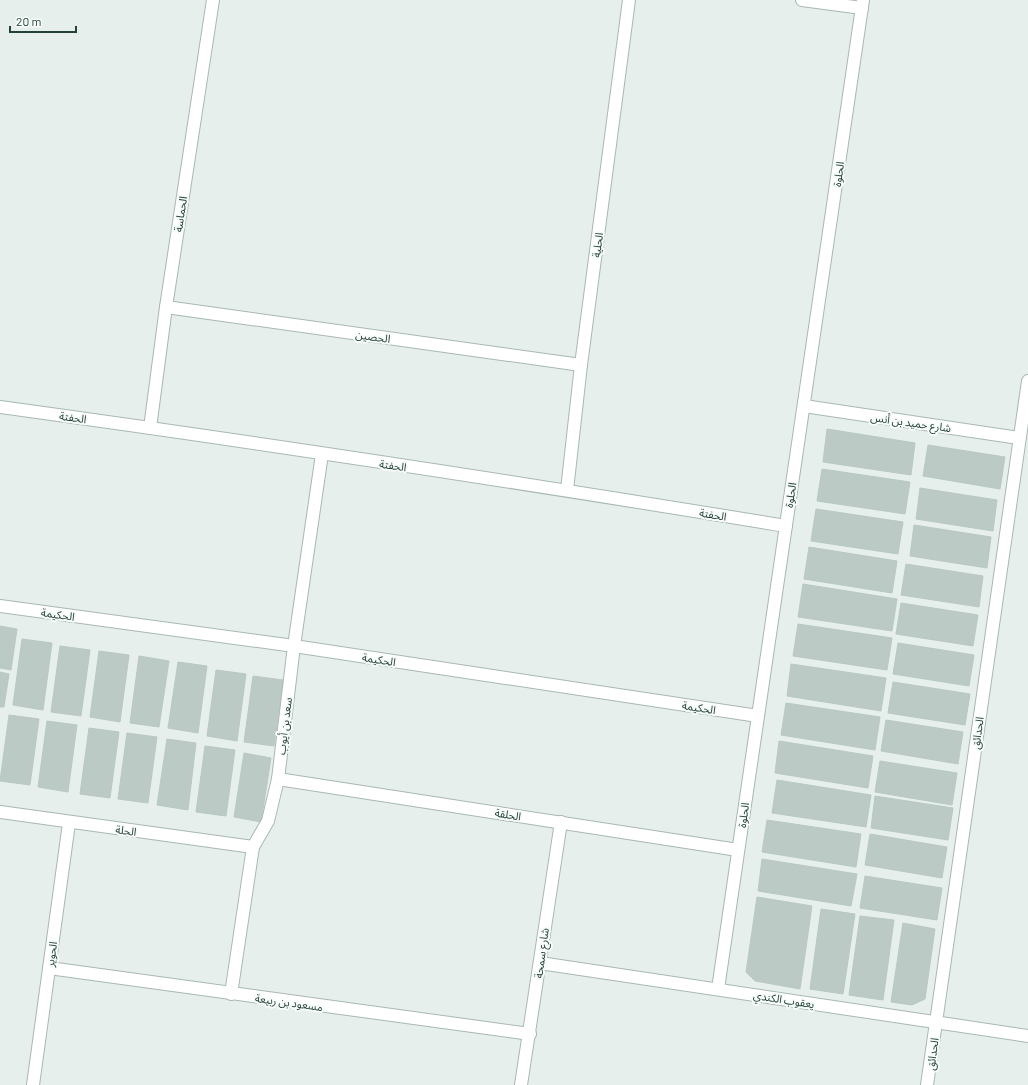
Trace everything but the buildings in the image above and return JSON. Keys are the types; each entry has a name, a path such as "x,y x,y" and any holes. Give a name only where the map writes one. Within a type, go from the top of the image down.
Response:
{"street":[{"name":"الحماسة","path":"150,428 166,306 213,0"},
{"name":"الحلية","path":"567,490 581,365 629,0"},
{"path":"802,0 863,4"},
{"name":"الحلوة","path":"718,989 863,4"},
{"name":"الحصين","path":"166,306 581,365"},
{"name":"الحدائق","path":"927,1085 1028,381"},
{"name":"شارع حميد بن أنس","path":"804,406 1019,438"},
{"name":"الحفتة","path":"0,407 567,490 786,526"},
{"name":"سعد بن أيوب","path":"231,994 253,847 268,821 278,779 294,646 322,454"},
{"name":"الحكيمة","path":"0,606 294,646 758,716"},
{"name":"الحلقة","path":"278,779 738,850"},
{"name":"الحلة","path":"0,812 69,823 253,847"},
{"name":"شارع سمحة","path":"521,1085 530,1034 560,822"},
{"name":"الحوير","path":"33,1085 69,823"},
{"name":"يعقوب الكندي","path":"540,963 1028,1036"},
{"name":"مسعود بن ربيعة","path":"49,968 530,1034"}]}
